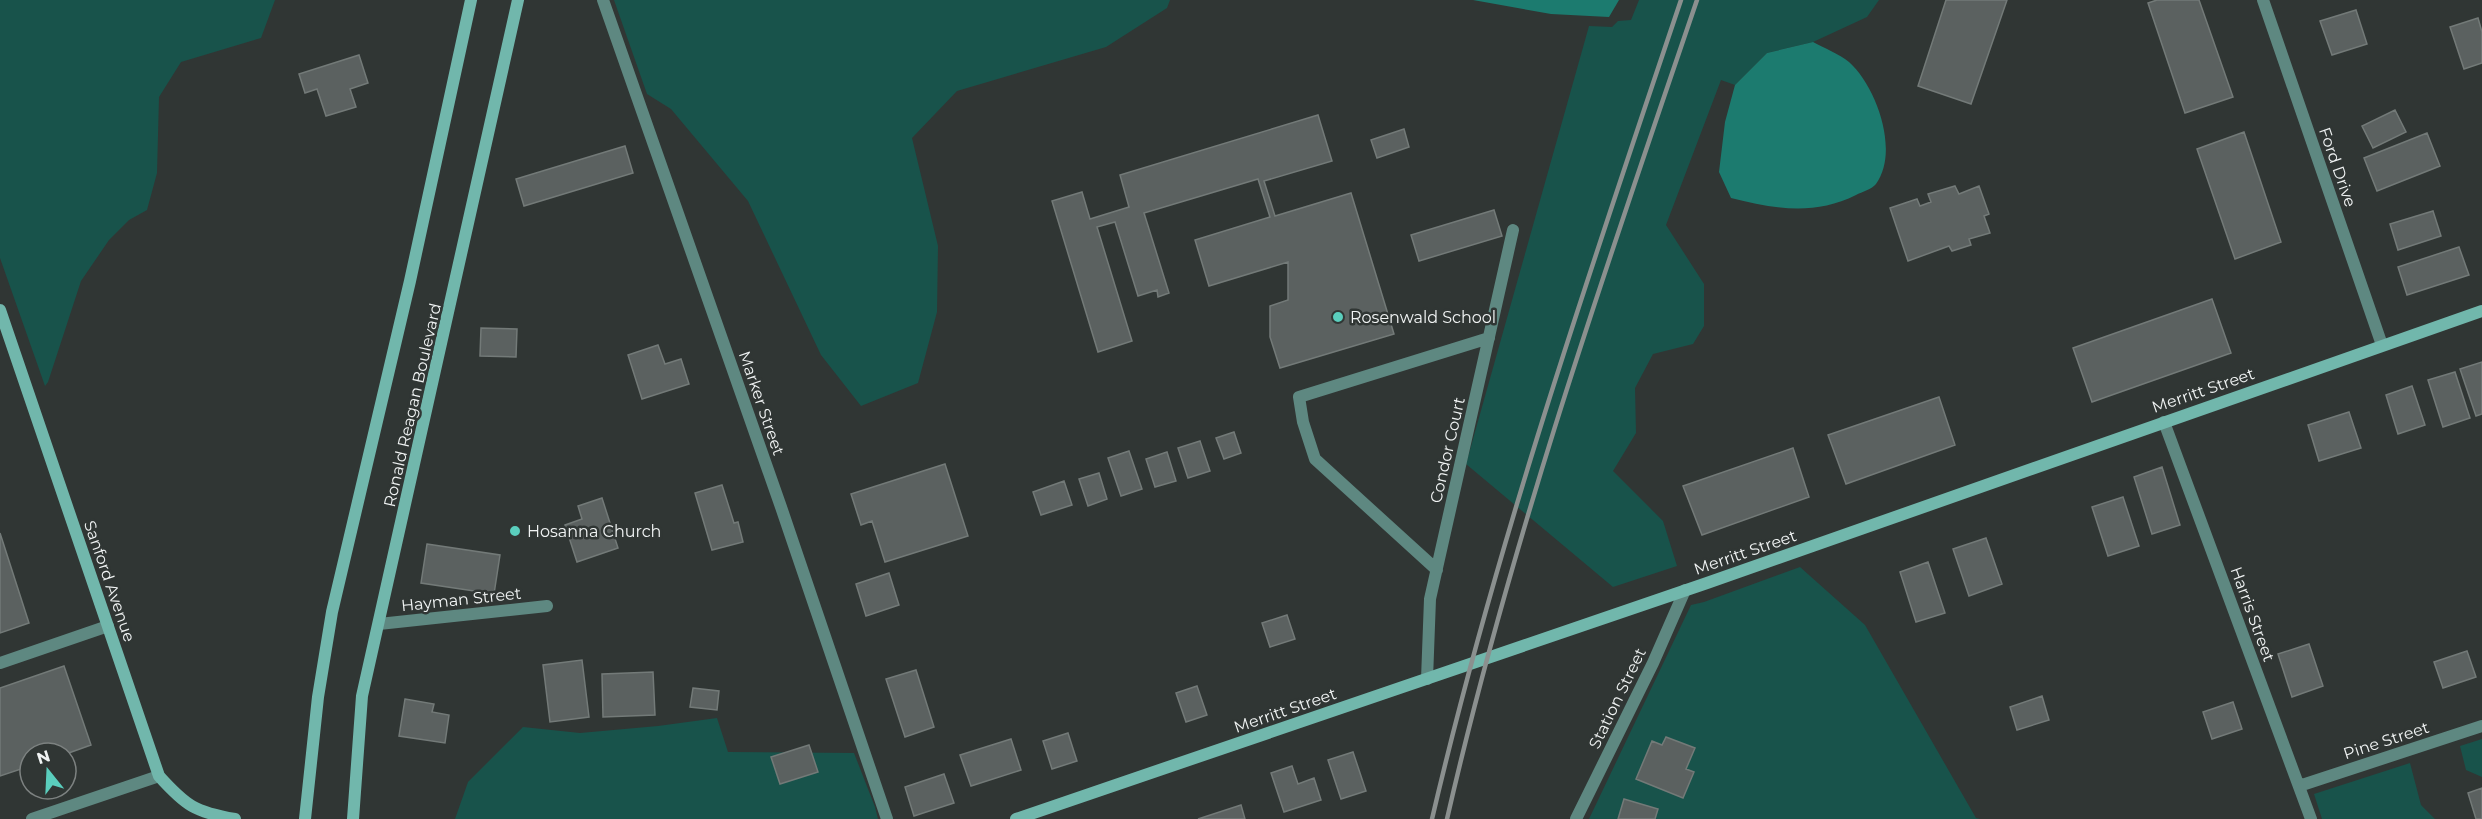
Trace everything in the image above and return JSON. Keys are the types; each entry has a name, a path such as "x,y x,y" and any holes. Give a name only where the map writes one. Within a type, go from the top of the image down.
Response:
{"street":[{"name":"Ronald Reagan Boulevard","path":"305,819 318,697 332,612 410,280 471,0"},
{"name":"Ronald Reagan Boulevard","path":"353,819 362,696 518,0"},
{"name":"Marker Street","path":"603,0 784,516 887,819"},
{"name":"Ford Drive","path":"2263,0 2382,345"},
{"name":"Condor Court","path":"1427,679 1430,599 1513,230"},
{"name":"Sanford Avenue","path":"0,310 159,776 180,800 204,816 235,819"},
{"name":"Merritt Street","path":"1016,819 1685,590 2482,311"},
{"path":"1437,570 1315,459 1303,422 1299,396 1489,338"},
{"name":"Harris Street","path":"2164,422 2311,819"},
{"name":"Station Street","path":"1576,819 1653,663 1685,590"},
{"name":"Hayman Street","path":"379,624 547,606"},
{"path":"0,663 108,626"},
{"name":"Pine Street","path":"2299,786 2482,726"},
{"path":"32,819 159,776"}],"shaded area":[{"path":"0,0 275,0 261,38 181,62 159,97 157,173 147,210 129,220 109,240 81,281 45,386 0,258"},
{"path":"614,0 1170,0 1167,8 1106,47 957,91 912,138 938,246 937,312 918,383 861,406 821,355 748,201 671,109 647,94"},
{"path":"1473,0 1619,0 1609,17 1551,14"},
{"path":"1639,0 1879,0 1867,17 1813,42 1767,53 1735,85 1721,80 1666,225 1704,284 1704,326 1693,344 1653,354 1635,388 1636,433 1613,471 1663,521 1677,566 1613,587 1466,464 1589,26 1612,27 1618,21 1631,20"},
{"path":"1813,42 1849,62 1859,73 1876,102 1882,120 1886,154 1883,170 1876,184 1840,202 1810,208 1763,205 1731,198 1719,172 1725,122 1735,85 1767,53"},
{"path":"1800,567 1865,625 1976,818 1980,819 1589,819 1691,605"},
{"path":"717,718 728,752 854,753 878,819 455,819 468,782 523,727 580,733"},
{"path":"2482,739 2482,777 2466,770 2460,746"},
{"path":"2410,763 2421,805 2435,819 2322,819 2314,794"}],"building":[{"path":"1946,0 2007,0 1971,104 1918,86"},
{"path":"2157,0 2199,0 2233,97 2185,113 2148,3"},
{"path":"2356,10 2367,44 2332,55 2320,21"},
{"path":"2478,18 2482,32 2482,63 2464,69 2450,27"},
{"path":"359,55 368,83 350,89 356,107 326,116 317,89 305,93 299,74"},
{"path":"2395,110 2406,132 2373,148 2362,126"},
{"path":"1318,115 1332,161 1264,181 1275,216 1351,193 1394,334 1280,368 1270,337 1270,306 1288,300 1288,262 1209,286 1195,240 1270,217 1258,179 1144,213 1169,293 1158,297 1157,290 1138,296 1115,222 1097,227 1132,341 1098,352 1052,201 1082,192 1090,219 1129,207 1120,175"},
{"path":"1404,129 1409,147 1377,158 1371,140"},
{"path":"2244,132 2281,242 2235,259 2197,149"},
{"path":"2427,133 2440,166 2377,191 2364,158"},
{"path":"625,146 633,173 524,206 516,179"},
{"path":"1955,186 1959,194 1979,186 1989,214 1984,216 1990,233 1969,239 1971,245 1952,251 1949,246 1908,261 1890,208 1917,199 1920,206 1931,202 1928,194"},
{"path":"1494,210 1502,236 1419,261 1411,235"},
{"path":"2433,211 2441,236 2398,250 2390,224"},
{"path":"2459,247 2469,275 2407,295 2398,267"},
{"path":"2212,299 2231,353 2092,402 2073,348"},
{"path":"481,328 517,329 516,357 480,356"},
{"path":"658,345 665,364 681,359 689,384 642,399 628,355"},
{"path":"2482,362 2482,414 2476,416 2460,369"},
{"path":"2455,372 2470,418 2443,427 2428,380"},
{"path":"2412,386 2425,425 2398,434 2386,395"},
{"path":"1939,397 1955,445 1846,484 1828,435"},
{"path":"2349,412 2361,448 2319,461 2308,425"},
{"path":"1234,432 1241,453 1224,459 1216,438"},
{"path":"1200,441 1210,471 1188,478 1178,448"},
{"path":"1793,448 1809,497 1702,535 1683,486"},
{"path":"1129,451 1142,489 1121,496 1108,458"},
{"path":"1167,452 1176,481 1155,487 1146,459"},
{"path":"945,464 968,536 885,562 872,521 861,525 851,494"},
{"path":"2162,467 2180,525 2152,534 2134,477"},
{"path":"1099,473 1107,499 1088,506 1079,479"},
{"path":"1064,481 1072,505 1041,515 1033,492"},
{"path":"722,485 734,523 738,522 743,542 712,550 695,493"},
{"path":"2123,497 2139,546 2108,556 2092,507"},
{"path":"602,498 618,548 577,562 565,525 582,519 578,506"},
{"path":"0,533 29,623 0,633"},
{"path":"1986,538 2002,584 1969,596 1953,549"},
{"path":"427,544 500,555 494,594 421,583"},
{"path":"1928,562 1945,613 1916,622 1900,572"},
{"path":"889,573 899,605 866,616 856,584"},
{"path":"1287,615 1295,639 1270,647 1262,623"},
{"path":"2309,644 2323,686 2292,697 2278,654"},
{"path":"2467,651 2476,677 2443,688 2434,662"},
{"path":"582,660 589,717 550,722 543,665"},
{"path":"64,666 91,745 78,750 78,741 18,741 18,770 0,776 0,688"},
{"path":"916,670 934,727 905,737 886,679"},
{"path":"653,672 655,715 603,717 602,674"},
{"path":"1197,686 1207,715 1186,722 1176,693"},
{"path":"693,688 719,691 717,710 690,707"},
{"path":"2042,696 2049,720 2017,730 2010,707"},
{"path":"405,699 434,704 432,712 449,715 445,743 399,736"},
{"path":"2233,702 2242,729 2212,739 2203,712"},
{"path":"1068,733 1077,761 1052,769 1043,741"},
{"path":"1666,737 1695,748 1686,769 1694,772 1683,798 1636,779 1652,741 1662,745"},
{"path":"1011,739 1021,770 971,786 960,755"},
{"path":"809,745 818,772 780,784 771,757"},
{"path":"1353,752 1366,791 1341,799 1328,760"},
{"path":"1292,766 1298,784 1314,778 1321,800 1284,812 1271,773"},
{"path":"944,774 954,803 914,816 905,787"},
{"path":"2482,788 2482,819 2476,819 2468,793"},
{"path":"1624,799 1658,809 1655,819 1618,819"},
{"path":"1241,805 1245,819 1198,819"}],"railway":[{"path":"1432,819 1515,509 1579,305 1681,0"},
{"path":"1447,819 1472,715 1530,508 1594,304 1697,0"}],"place":[{"name":"Rosenwald School","path":"1338,317"},
{"name":"Hosanna Church","path":"515,531"}]}
